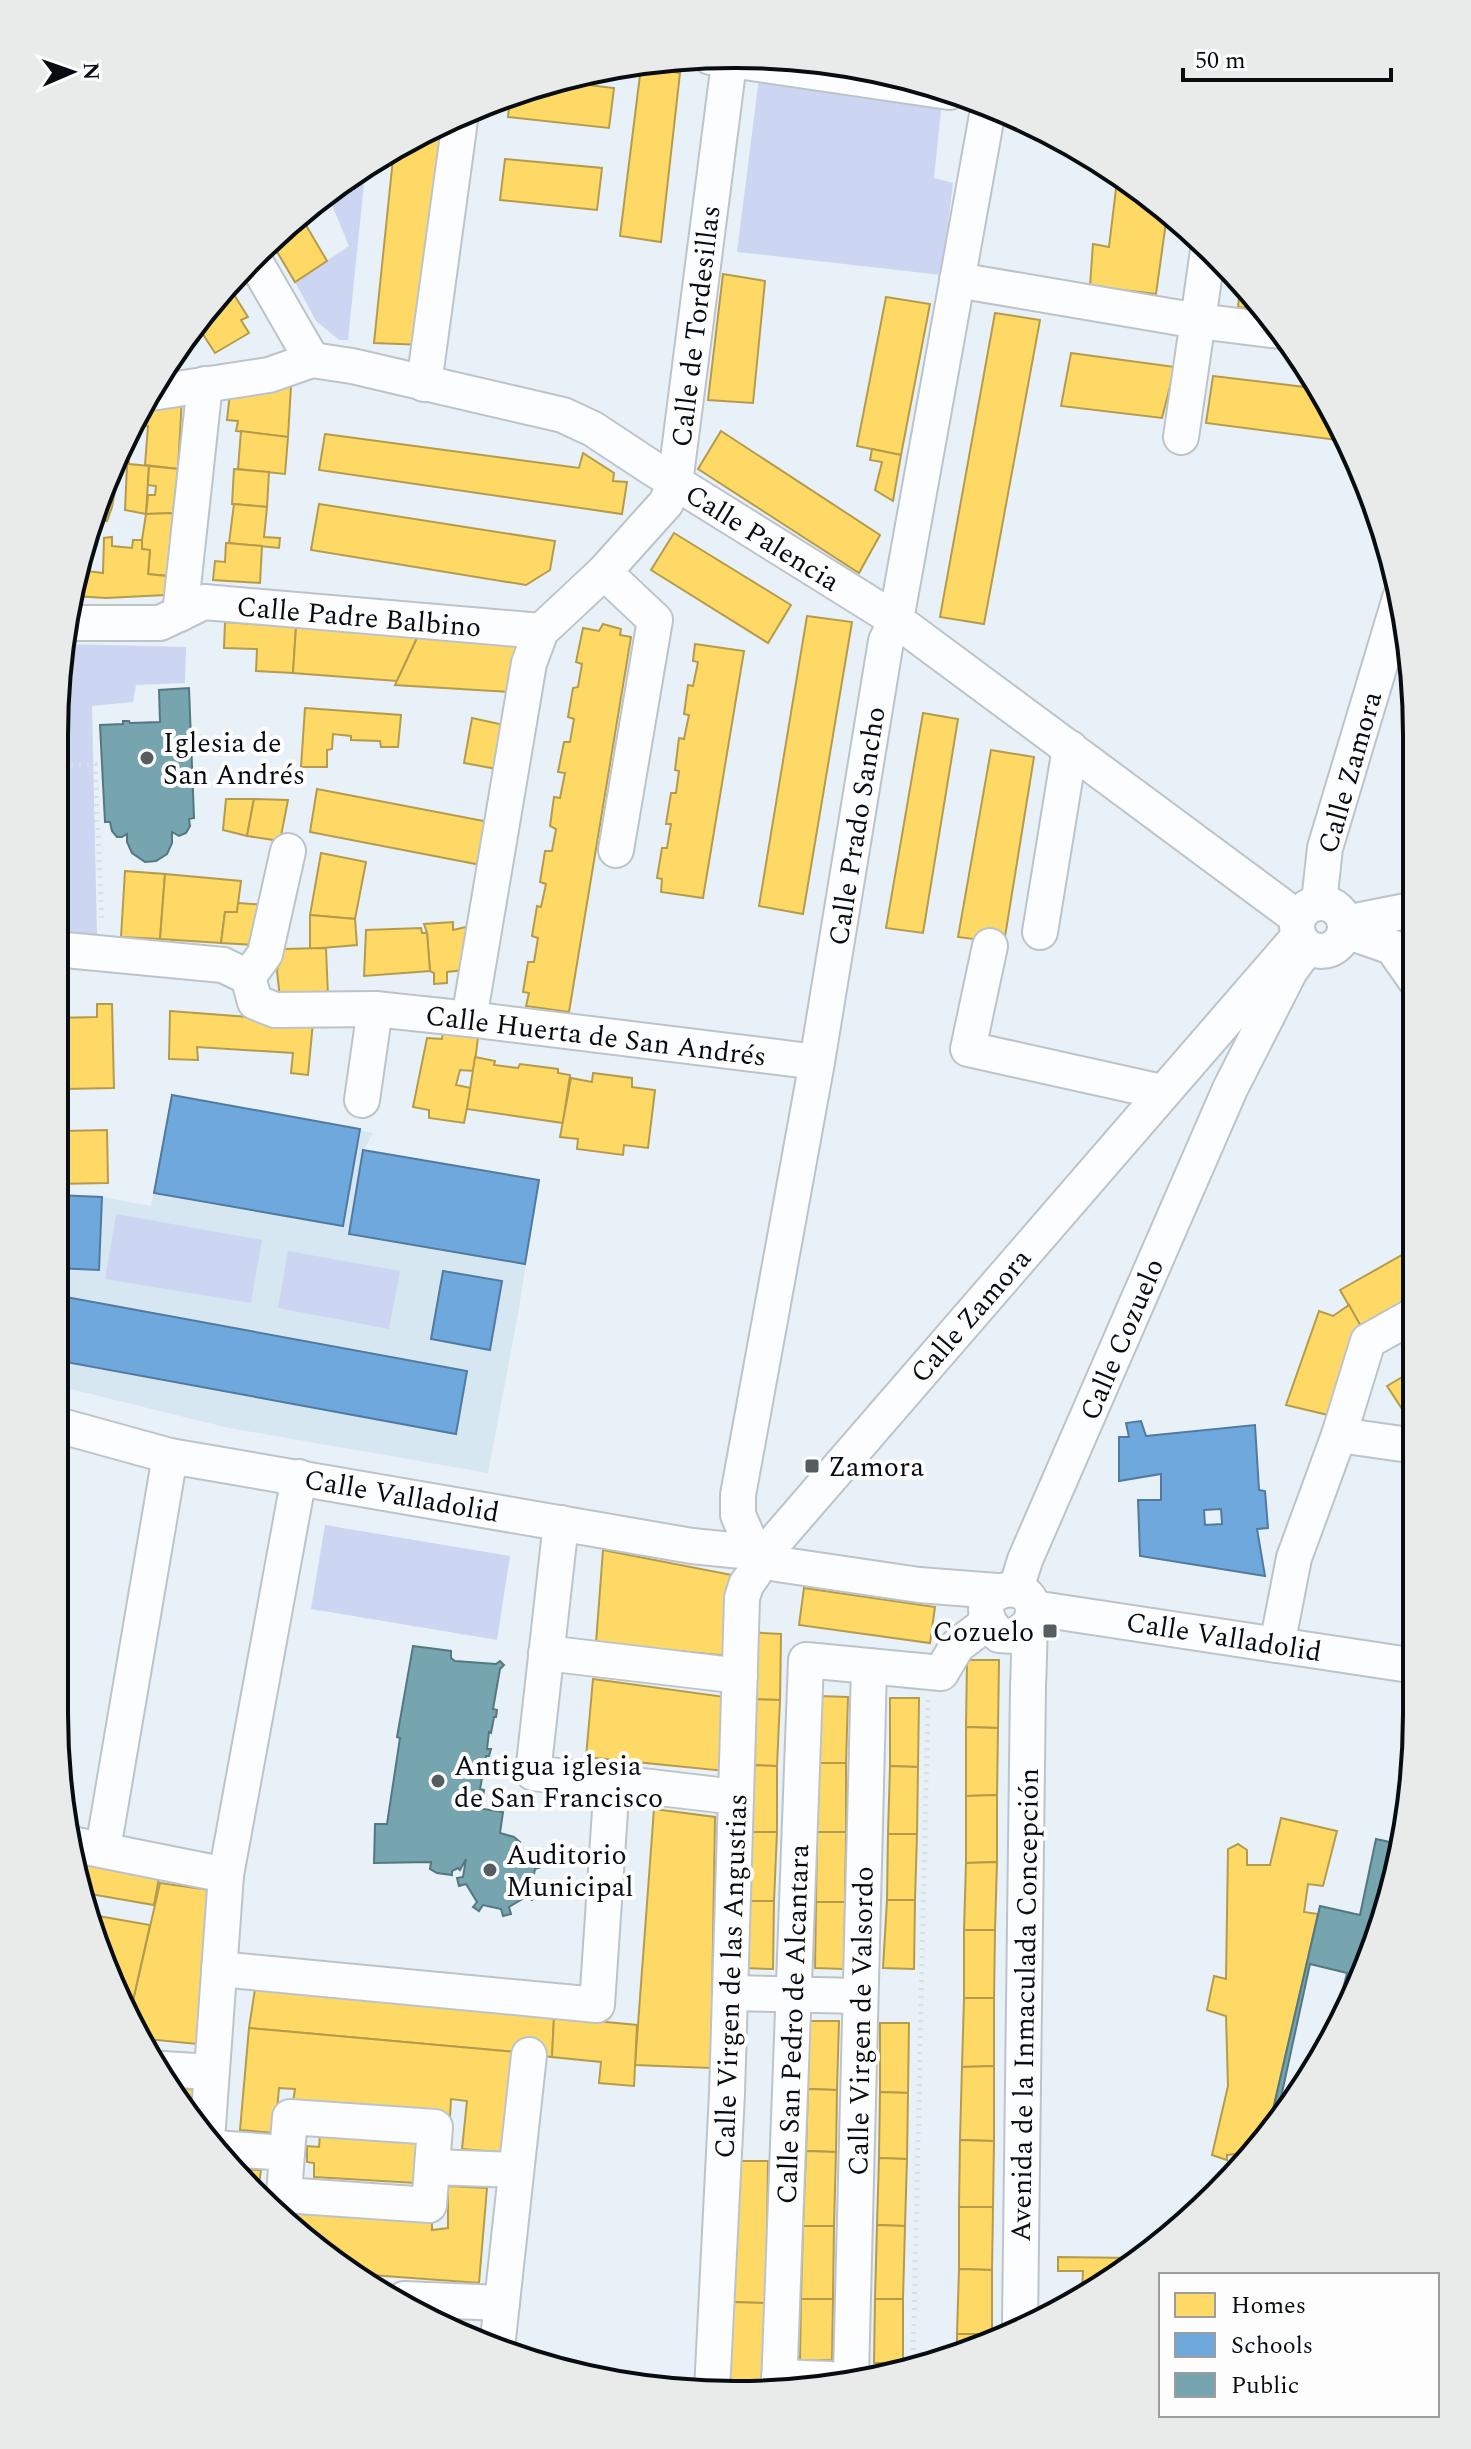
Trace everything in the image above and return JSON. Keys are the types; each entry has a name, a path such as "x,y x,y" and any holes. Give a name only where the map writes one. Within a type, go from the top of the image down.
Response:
{"street":[{"name":"Calle de Tordesillas","path":"469,1019 529,663 541,631 604,572 666,503 675,483 722,68"},
{"name":"Calle Prado Sancho","path":"767,1554 738,1515 738,1495 817,1062 886,641 896,620 987,117"},
{"path":"424,384 459,129"},
{"path":"1181,437 1206,263"},
{"path":"259,269 312,360"},
{"path":"957,280 1198,321 1265,329"},
{"name":"Calle Palencia","path":"164,391 269,375 312,360 352,366 563,415 593,429 896,620 1306,926 1336,907 1346,927 1392,947 1403,963"},
{"path":"180,614 205,384"},
{"path":"604,572 655,620 616,850"},
{"name":"Calle Padre Balbino","path":"78,623 160,623 204,602 541,631"},
{"name":"Calle Zamora","path":"767,1554 1306,926 1325,848 1393,622"},
{"path":"1040,932 1070,748"},
{"path":"68,950 223,965 248,977 265,954 288,851"},
{"path":"1306,926 1323,951 1338,945 1346,927 1403,912"},
{"name":"Calle Cozuelo","path":"1009,1612 1025,1560 1230,1089 1290,971 1306,926"},
{"path":"990,946 968,1049 1162,1092"},
{"name":"Calle Huerta de San Andrés","path":"248,977 255,1002 275,1010 375,1009 817,1062"},
{"path":"362,1100 375,1009"},
{"path":"1191,1058 1230,1089"},
{"path":"1277,1645 1294,1558 1339,1435 1368,1341 1403,1321"},
{"name":"Calle Valladolid","path":"68,1428 170,1456 692,1546 767,1554 817,1568 919,1585 1009,1612 1403,1664"},
{"path":"1339,1435 1403,1444"},
{"path":"170,1456 89,1847 226,1875"},
{"path":"208,2122 226,1875 299,1477"},
{"path":"561,1523 533,1773 736,1797"},
{"name":"Calle Virgen de las Angustias","path":"712,2380 730,1993 742,1598 746,1585 767,1554"},
{"path":"869,1666 941,1673 957,1646 1009,1612"},
{"name":"Avenida de la Inmaculada Concepción","path":"1009,1612 1028,1685 1020,2317"},
{"path":"546,1653 740,1676"},
{"name":"Calle San Pedro de Alcantara","path":"779,2380 806,1660 869,1666"},
{"name":"Calle Virgen de Valsordo","path":"851,2370 869,1666"},
{"path":"219,1969 532,2007 597,2005 612,1781"},
{"path":"730,1993 860,1996"},
{"path":"498,2337 529,2055"},
{"path":"171,2069 211,2072"},
{"path":"290,2117 435,2127 432,2167 429,2205 284,2195 290,2117"},
{"path":"230,2149 287,2153"},
{"path":"432,2167 516,2170"},
{"path":"416,2300 502,2303"}],"path":[{"path":"68,765 95,764 103,954"},
{"path":"913,2357 929,1672"}],"shaded area":[{"path":"760,70 875,83 942,101 934,178 953,183 942,275 737,252"},
{"path":"364,180 348,340 339,340 316,321 295,282 349,246 332,204"},
{"path":"75,644 186,647 185,683 136,685 133,702 92,706 97,935 68,932 69,692"},
{"path":"172,1095 373,1133 364,1150 539,1180 488,1473 229,1428 68,1388 68,1196 102,1197 151,1206"},
{"path":"116,1214 262,1240 251,1303 105,1279"},
{"path":"288,1251 400,1271 389,1329 278,1308"},
{"path":"325,1525 510,1556 497,1640 311,1609"}],"building: Homes":[{"path":"680,73 661,242 620,236 640,75"},
{"path":"588,85 614,88 609,128 508,117 509,108 563,91"},
{"path":"444,135 424,345 374,343 393,163"},
{"path":"505,159 602,168 597,210 500,200"},
{"path":"1116,187 1166,225 1156,294 1090,286 1093,244 1109,247"},
{"path":"306,225 327,261 295,282 277,252"},
{"path":"723,274 765,281 753,403 708,400"},
{"path":"234,295 248,317 241,320 249,333 215,353 203,334"},
{"path":"886,297 930,304 901,455 857,446"},
{"path":"1239,297 1248,308 1238,307"},
{"path":"995,313 1040,320 984,624 940,617"},
{"path":"1071,353 1175,367 1162,418 1061,406"},
{"path":"1213,376 1305,387 1334,440 1206,423"},
{"path":"291,386 288,437 236,431 238,421 227,420 230,393"},
{"path":"182,397 178,469 145,465 148,426 145,426 158,400"},
{"path":"241,431 288,437 285,474 238,469"},
{"path":"721,431 880,535 859,573 698,469"},
{"path":"325,434 579,468 583,453 614,473 613,481 627,482 622,514 319,470"},
{"path":"872,449 901,455 893,501 875,490 882,462 870,460"},
{"path":"129,459 129,464 149,466 146,514 125,510"},
{"path":"149,466 178,469 173,513 146,514 148,495 155,495 156,486 148,485"},
{"path":"234,469 269,472 267,507 232,504"},
{"path":"115,490 112,507 107,521 103,520"},
{"path":"234,504 267,507 264,537 280,538 279,548 229,543"},
{"path":"319,504 555,541 550,570 526,585 311,550"},
{"path":"173,513 167,576 148,574 150,550 142,549 146,514"},
{"path":"674,533 791,605 768,643 651,570"},
{"path":"112,537 112,546 132,548 133,540 142,540 142,549 150,550 148,574 167,576 165,595 83,597 89,571 103,573 104,538"},
{"path":"226,543 262,546 260,583 213,580 215,561 225,562"},
{"path":"807,616 852,622 803,914 759,906"},
{"path":"225,622 296,627 293,673 256,671 257,649 224,648"},
{"path":"603,624 621,629 620,635 631,637 569,1012 526,1006 529,993 523,992 528,962 534,962 538,938 532,936 537,906 541,907 546,884 540,882 545,851 552,851 556,829 550,826 554,797 560,798 565,773 558,772 564,742 570,742 574,719 568,717 573,688 578,687 582,664 576,662 583,628 599,631"},
{"path":"296,627 418,636 397,681 293,673"},
{"path":"418,636 518,644 510,692 395,685"},
{"path":"695,644 744,651 703,898 661,892 662,879 657,878 662,848 667,848 671,824 666,824 671,793 676,793 679,738 684,739 689,715 684,714 688,685 693,686 698,662 693,661"},
{"path":"305,708 401,715 398,747 381,747 380,741 351,740 351,736 333,734 332,749 327,750 327,767 301,767"},
{"path":"923,713 958,719 923,933 886,928"},
{"path":"472,718 504,725 497,769 464,763"},
{"path":"991,750 1034,757 1004,943 958,937"},
{"path":"317,789 489,822 481,865 310,832"},
{"path":"226,799 254,799 247,836 223,830"},
{"path":"254,799 288,800 280,841 247,836"},
{"path":"321,853 366,862 355,919 310,915"},
{"path":"125,871 165,874 160,939 121,937"},
{"path":"165,874 241,881 237,912 225,912 221,943 160,939"},
{"path":"238,903 269,905 258,945 221,943 225,912 237,912"},
{"path":"310,915 355,919 357,945 310,949"},
{"path":"453,922 453,930 466,927 469,950 463,951 464,970 447,972 447,983 434,984 424,924"},
{"path":"421,928 422,933 427,933 430,971 364,976 366,930"},
{"path":"326,948 328,996 280,998 277,971 282,949"},
{"path":"97,1004 112,1004 114,1088 68,1089 68,1018 97,1017"},
{"path":"170,1011 313,1022 308,1075 291,1073 293,1053 197,1047 198,1060 169,1059"},
{"path":"443,1031 478,1037 474,1071 460,1070 456,1085 471,1088 464,1123 429,1118 429,1110 413,1107 427,1038 442,1039"},
{"path":"475,1057 495,1061 494,1065 518,1068 520,1064 558,1069 558,1073 570,1075 563,1123 467,1109"},
{"path":"593,1073 632,1078 632,1087 655,1090 648,1148 624,1145 623,1155 577,1149 578,1139 560,1137 571,1078 592,1082"},
{"path":"107,1130 108,1183 68,1184 68,1131"},
{"path":"1403,1254 1403,1306 1363,1330 1340,1290"},
{"path":"1349,1305 1363,1330 1328,1415 1286,1405 1319,1311 1333,1316"},
{"path":"1403,1377 1403,1410 1387,1386"},
{"path":"603,1550 732,1575 729,1656 596,1643"},
{"path":"804,1588 935,1607 930,1643 799,1625"},
{"path":"747,1632 781,1634 780,1700 747,1699"},
{"path":"967,1660 999,1660 998,1728 966,1727"},
{"path":"593,1679 725,1697 725,1771 586,1757"},
{"path":"819,1696 848,1697 846,1763 818,1763"},
{"path":"890,1698 919,1698 918,1767 890,1766"},
{"path":"747,1699 780,1700 777,1766 746,1765"},
{"path":"966,1727 998,1728 997,1795 966,1796"},
{"path":"818,1763 846,1763 846,1832 817,1832"},
{"path":"746,1765 777,1766 777,1832 745,1832"},
{"path":"890,1766 918,1767 917,1834 888,1834"},
{"path":"997,1795 997,1862 966,1863 966,1796"},
{"path":"654,1809 715,1817 711,2068 635,2065"},
{"path":"1281,1818 1337,1831 1323,1886 1308,1884 1304,1912 1318,1914 1273,2109 1237,2154 1227,2155 1227,2160 1212,2155 1228,2086 1226,2016 1207,2010 1214,1976 1226,1979 1228,1849 1238,1844 1247,1850 1247,1865 1270,1865"},
{"path":"745,1832 777,1832 774,1901 744,1901"},
{"path":"817,1832 846,1832 845,1902 816,1902"},
{"path":"888,1834 917,1834 915,1900 887,1900"},
{"path":"83,1853 161,1867 154,1905 93,1895"},
{"path":"997,1862 995,1930 964,1930 966,1863"},
{"path":"160,1883 210,1890 197,2044 153,2040 133,2000"},
{"path":"887,1900 915,1900 914,1969 883,1968"},
{"path":"744,1901 774,1901 773,1969 743,1968"},
{"path":"816,1902 845,1902 844,1969 815,1968"},
{"path":"100,1916 150,1925 133,2000"},
{"path":"964,1930 995,1930 994,1998 964,1998"},
{"path":"255,1989 554,2017 552,2057 249,2028"},
{"path":"964,1998 994,1998 994,2066 962,2067"},
{"path":"554,2017 637,2025 634,2086 599,2083 601,2062 552,2057"},
{"path":"809,2021 839,2021 837,2090 808,2089"},
{"path":"880,2023 909,2023 908,2093 880,2092"},
{"path":"249,2028 516,2052 507,2153 462,2149 467,2101 451,2099 450,2116 293,2102 295,2089 279,2088 275,2133 240,2130"},
{"path":"994,2066 994,2141 960,2140 962,2067"},
{"path":"183,2088 196,2090 195,2104"},
{"path":"808,2089 837,2090 836,2152 806,2151"},
{"path":"880,2092 908,2093 907,2159 879,2158"},
{"path":"320,2135 418,2141 416,2183 314,2177 314,2163 307,2162 307,2146 319,2147"},
{"path":"960,2140 994,2141 993,2207 959,2207"},
{"path":"806,2151 836,2152 834,2226 803,2226"},
{"path":"879,2158 907,2159 905,2226 877,2225"},
{"path":"735,2161 768,2161 766,2303 732,2302"},
{"path":"249,2170 261,2170 260,2180"},
{"path":"448,2186 487,2188 479,2283 375,2275 329,2243 288,2208 432,2219 432,2230 448,2228"},
{"path":"959,2207 993,2207 992,2270 959,2269"},
{"path":"877,2225 905,2226 903,2299 875,2299"},
{"path":"803,2226 834,2226 833,2299 801,2299"},
{"path":"1058,2257 1121,2258 1082,2284 1083,2271 1058,2271"},
{"path":"959,2269 992,2270 992,2330 981,2334 957,2334"},
{"path":"801,2299 833,2299 832,2360 800,2361"},
{"path":"875,2299 903,2299 903,2359 874,2363"},
{"path":"732,2302 766,2303 763,2380 729,2381"},
{"path":"957,2334 981,2334 957,2343"}],"building: Schools":[{"path":"172,1095 360,1129 343,1226 154,1193"},
{"path":"363,1150 539,1180 525,1264 349,1234"},
{"path":"68,1196 102,1197 99,1270 68,1269"},
{"path":"443,1271 502,1281 490,1350 431,1339"},
{"path":"68,1297 467,1371 456,1434 68,1362"},
{"path":"1141,1421 1146,1436 1255,1425 1259,1490 1265,1491 1268,1528 1257,1529 1265,1576 1140,1556 1138,1500 1161,1500 1161,1474 1119,1481 1119,1437 1129,1437 1126,1423","holes":["1221,1509 1222,1524 1205,1525 1204,1510"]}],"building: Public":[{"name":"Iglesia de San Andrés","path":"189,688 194,818 189,819 190,826 186,833 179,836 172,832 172,843 167,854 156,861 145,862 132,853 127,834 117,837 110,822 105,822 100,725 123,724 123,721 160,722 159,690"},
{"name":"Antigua iglesia de San Francisco","path":"413,1646 451,1651 451,1658 455,1661 496,1664 500,1661 504,1665 500,1669 493,1709 497,1710 496,1717 489,1732 487,1749 491,1749 489,1756 486,1756 480,1789 484,1790 483,1797 479,1796 477,1808 503,1812 500,1833 514,1837 532,1861 539,1860 541,1867 535,1869 531,1889 536,1893 532,1900 526,1897 509,1907 511,1914 503,1916 501,1909 483,1905 479,1911 473,1907 477,1902 466,1884 459,1886 457,1878 463,1877 466,1859 460,1870 452,1871 452,1875 430,1869 431,1862 374,1863 375,1824 387,1824 400,1738 397,1737"},
{"path":"1376,1839 1390,1842 1368,1928 1343,1989 1347,1973 1310,1964 1281,2098 1273,2109 1320,1906 1360,1915"}],"place":[{"name":"Iglesia de San Andrés","path":"147,758"},
{"name":"Zamora","path":"812,1466"},
{"name":"Cozuelo","path":"1050,1631"},
{"name":"Antigua iglesia de San Francisco","path":"438,1781"},
{"name":"Auditorio Municipal","path":"490,1870"}]}
